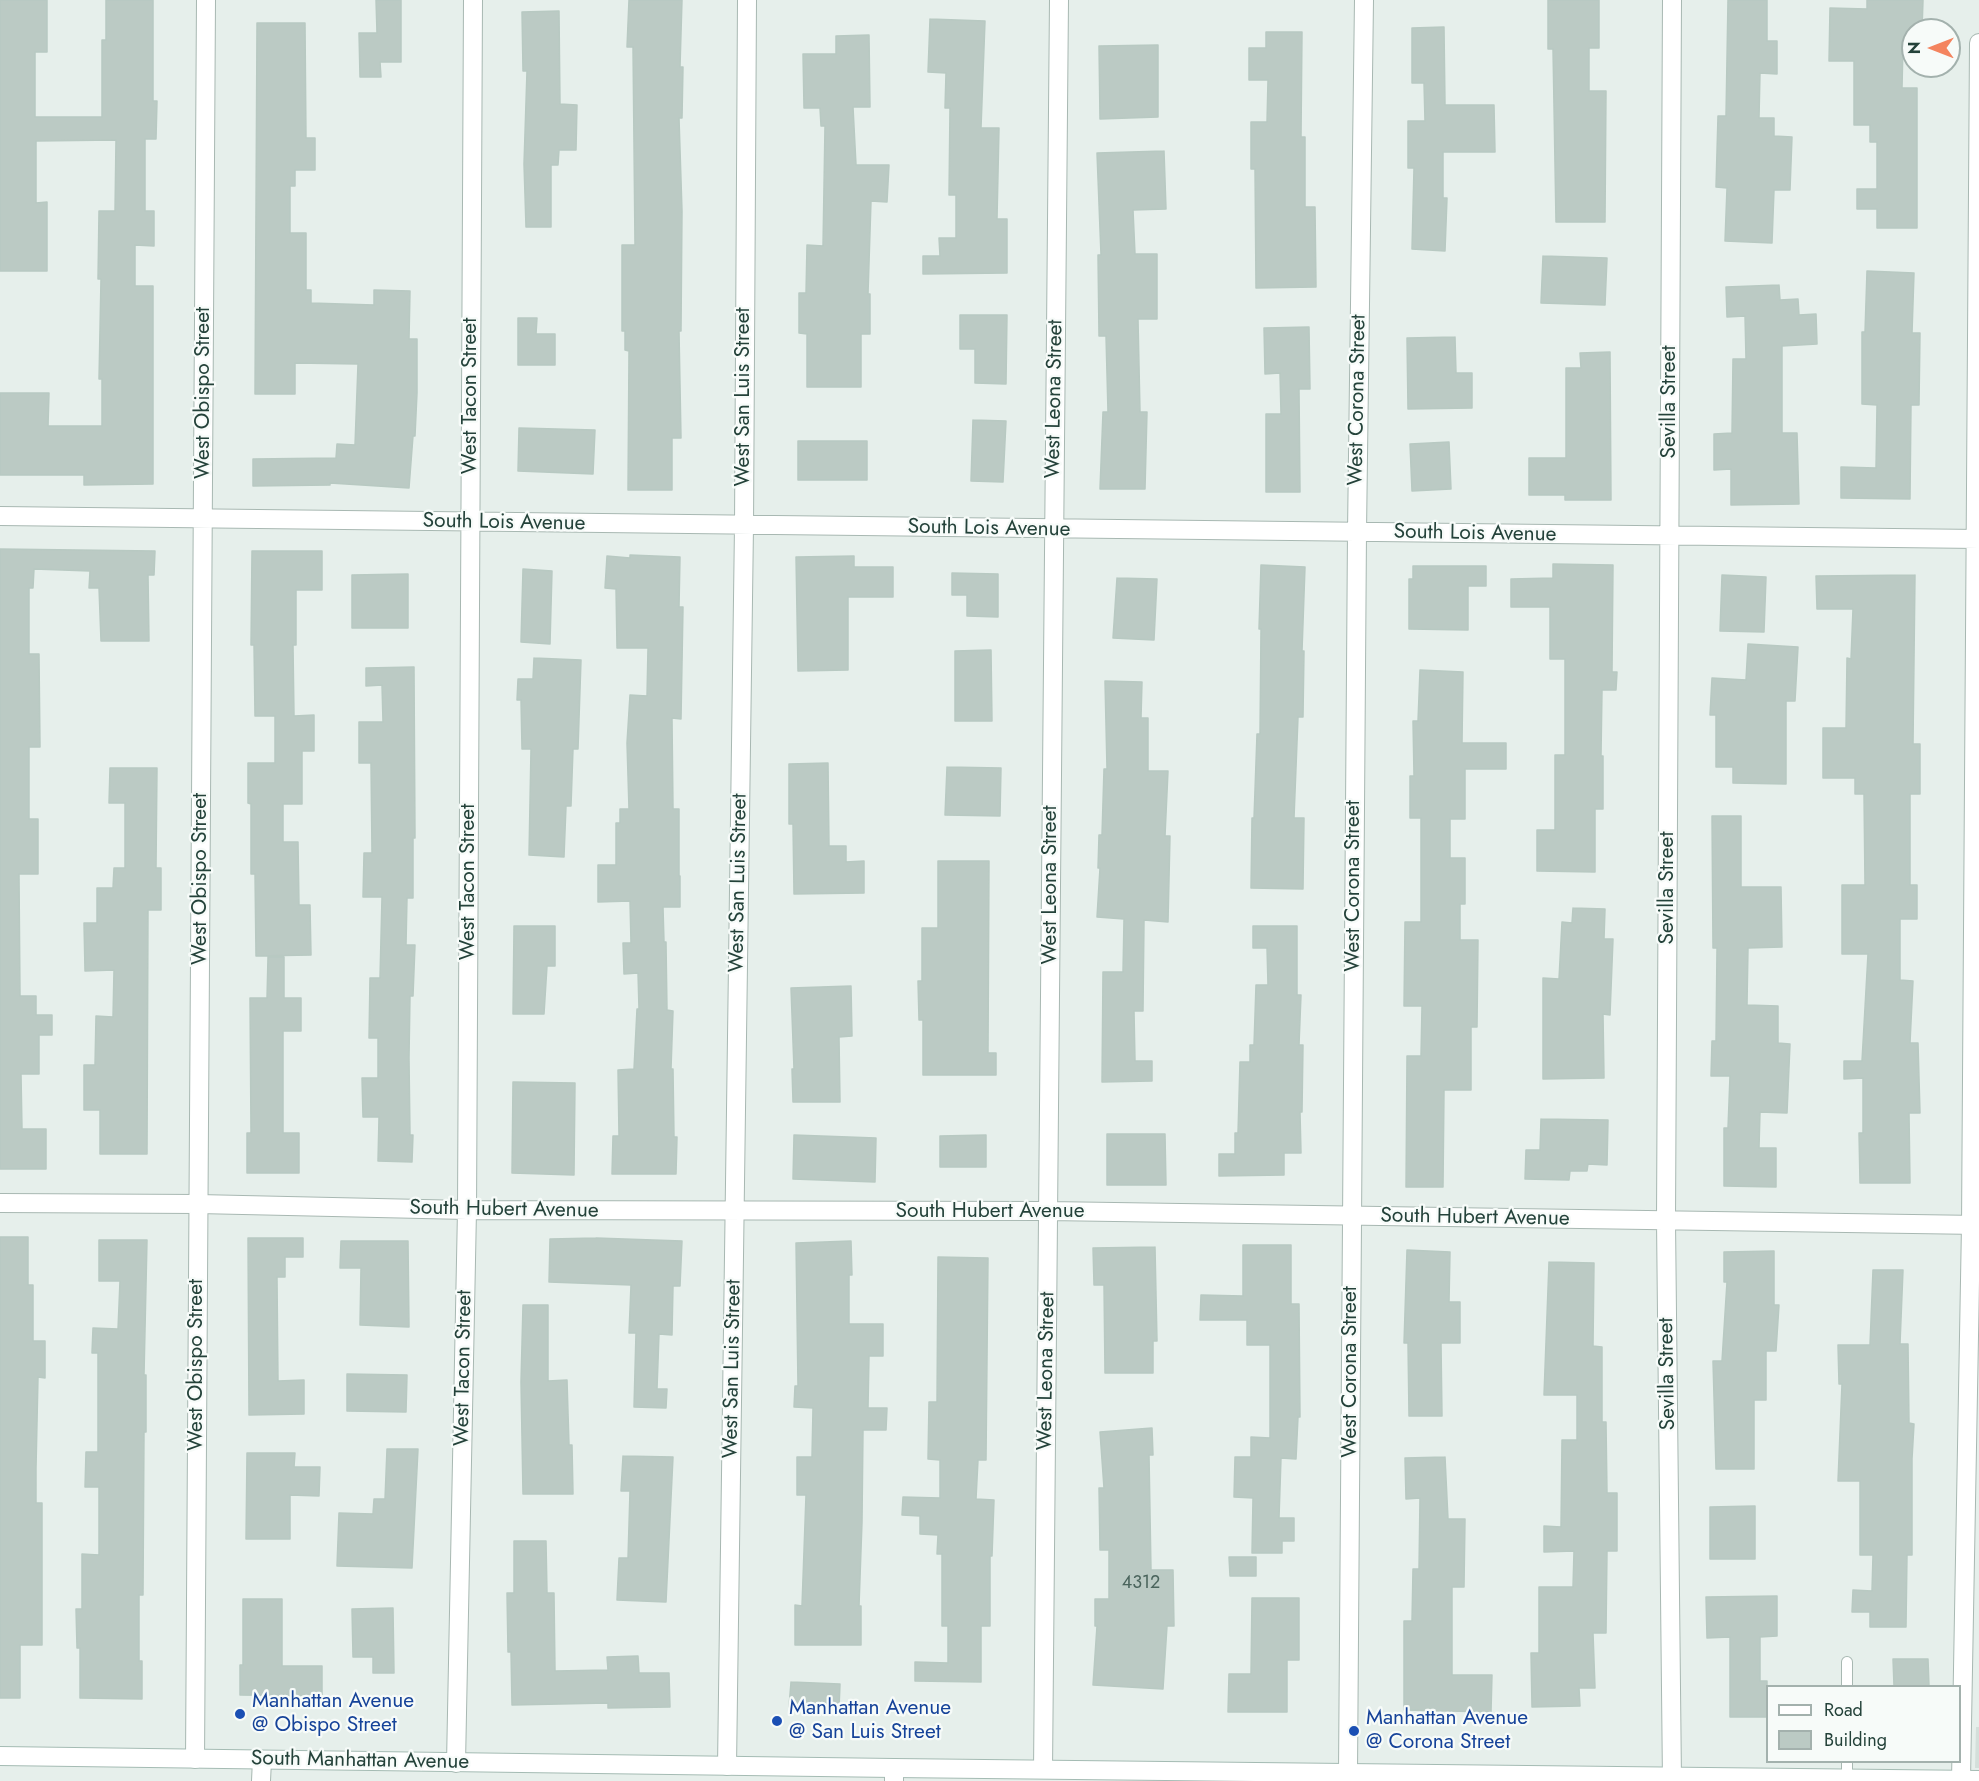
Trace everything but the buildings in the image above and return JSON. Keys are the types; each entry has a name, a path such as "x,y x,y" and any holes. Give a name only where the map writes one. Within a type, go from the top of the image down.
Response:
{"street":[{"name":"West Obispo Street","path":"195,1759 206,0"},
{"name":"West Tacon Street","path":"456,1763 467,1210 473,0"},
{"name":"West San Luis Street","path":"727,1766 744,526 747,0"},
{"name":"West Leona Street","path":"1043,1769 1059,0"},
{"name":"West Corona Street","path":"1348,1772 1357,532 1364,0"},
{"name":"Sevilla Street","path":"1672,0 1666,1221 1672,1778"},
{"path":"1972,1780 1979,43"},
{"name":"South Lois Avenue","path":"0,516 1977,539"},
{"name":"South Hubert Avenue","path":"0,1203 198,1204 467,1210 1048,1211 1975,1225"},
{"name":"South Manhattan Avenue","path":"0,1756 727,1766 894,1775 1043,1769 1672,1778 1847,1770 1972,1780"},
{"path":"261,1781 262,1760"}],"lane":[{"path":"1847,1662 1847,1685"}],"shaded area":[{"path":"1976,1727 1979,1727 1979,1768 1975,1768"}],"place":[{"name":"Manhattan Avenue @ Obispo Street","path":"240,1714"},
{"name":"Manhattan Avenue @ San Luis Street","path":"777,1721"},
{"name":"Manhattan Avenue @ Corona Street","path":"1354,1731"}]}
